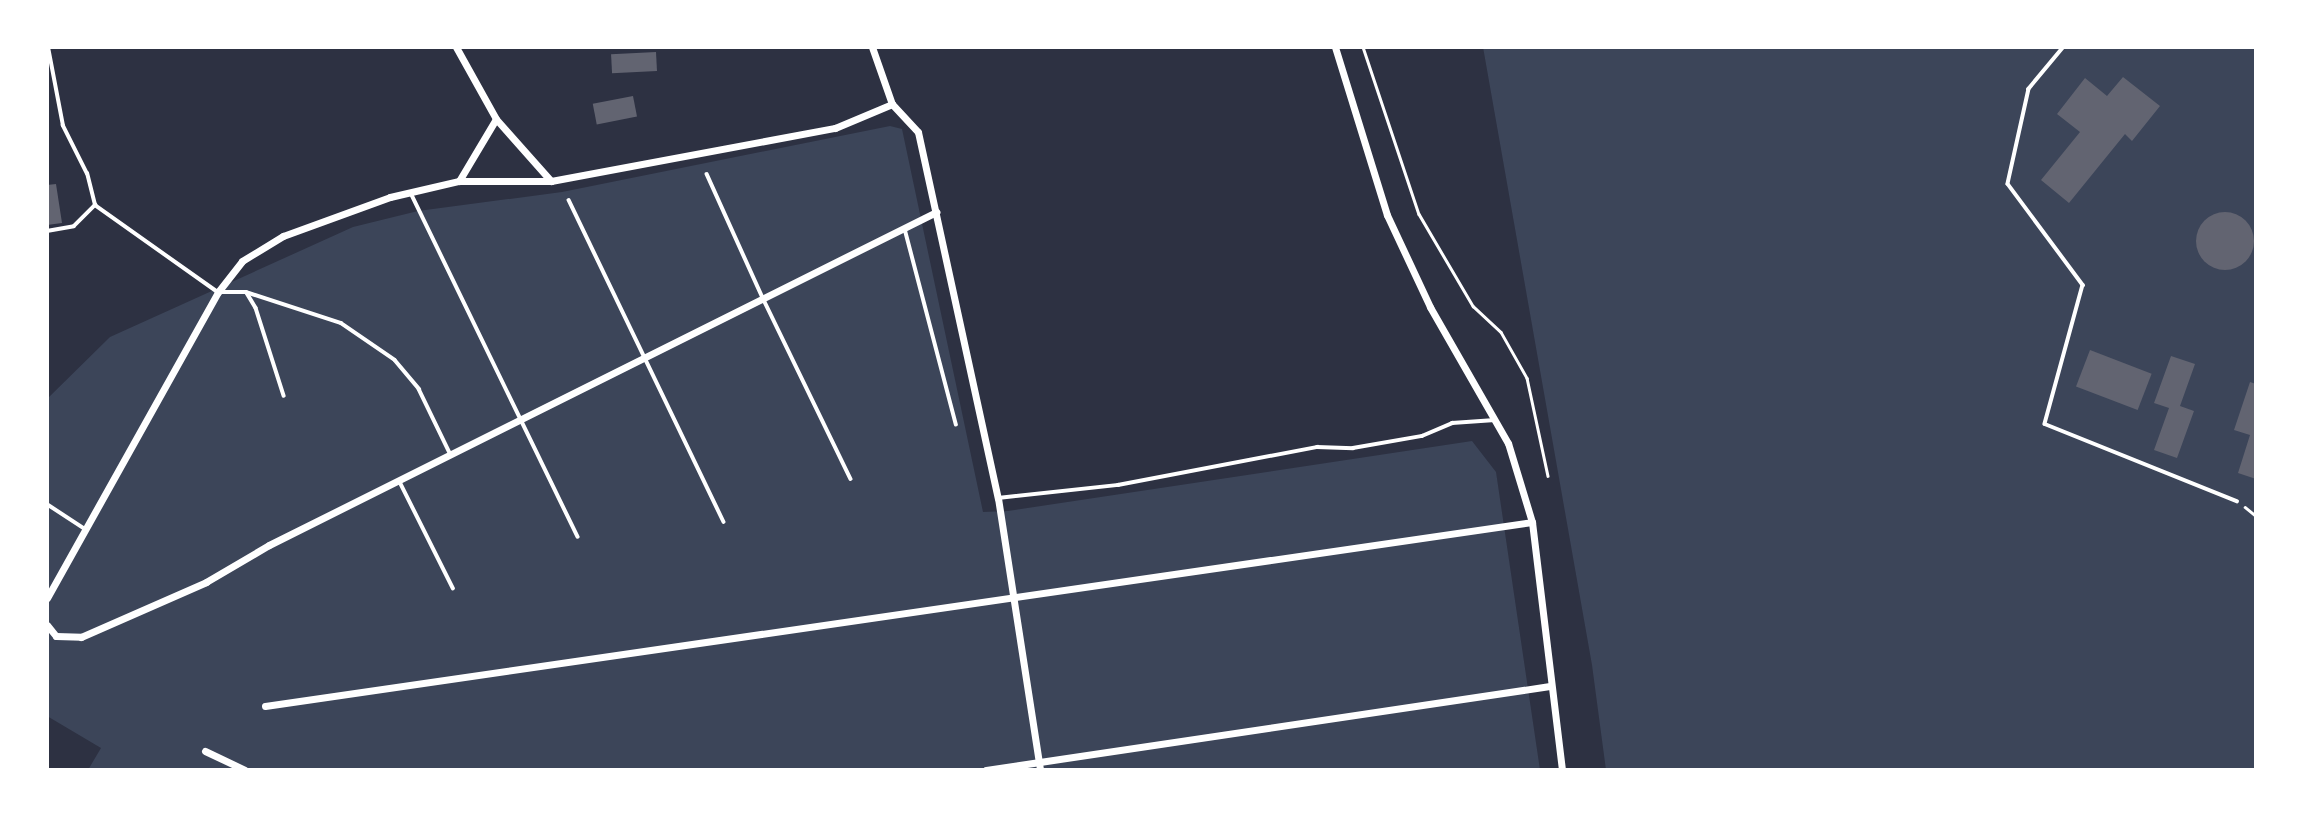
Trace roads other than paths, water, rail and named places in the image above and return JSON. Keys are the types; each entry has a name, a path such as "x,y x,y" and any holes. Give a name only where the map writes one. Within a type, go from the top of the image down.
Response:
{"street":[{"path":"456,47 496,119 551,181"},
{"path":"872,47 892,104 918,132 998,498 1040,766"},
{"path":"1335,47 1387,215 1430,307 1508,443 1532,522 1562,770"},
{"path":"47,598 218,292 243,261 283,236 411,192 458,181 551,181 835,128 892,104"},
{"path":"458,181 496,119"},
{"path":"47,625 56,636 80,637 206,583 269,545 936,212"},
{"path":"265,706 1013,595 1532,522"},
{"path":"986,770 1040,766 1550,687"},
{"path":"205,751 245,770"}],"lane":[{"path":"2064,47 2029,89 2008,184 2084,285 2045,424 2237,501"},
{"path":"48,50 63,126 87,174 95,205 218,292 246,292 341,323 396,360 419,389 451,454"},
{"path":"707,174 763,298 851,479"},
{"path":"411,192 519,420 578,537"},
{"path":"569,200 643,359 724,522"},
{"path":"47,231 75,226 95,205"},
{"path":"904,228 956,424"},
{"path":"246,292 257,308 284,396"},
{"path":"998,498 1118,485 1317,447 1353,448 1422,436 1452,423 1495,420"},
{"path":"399,480 453,588"},
{"path":"47,504 85,529"}]}
